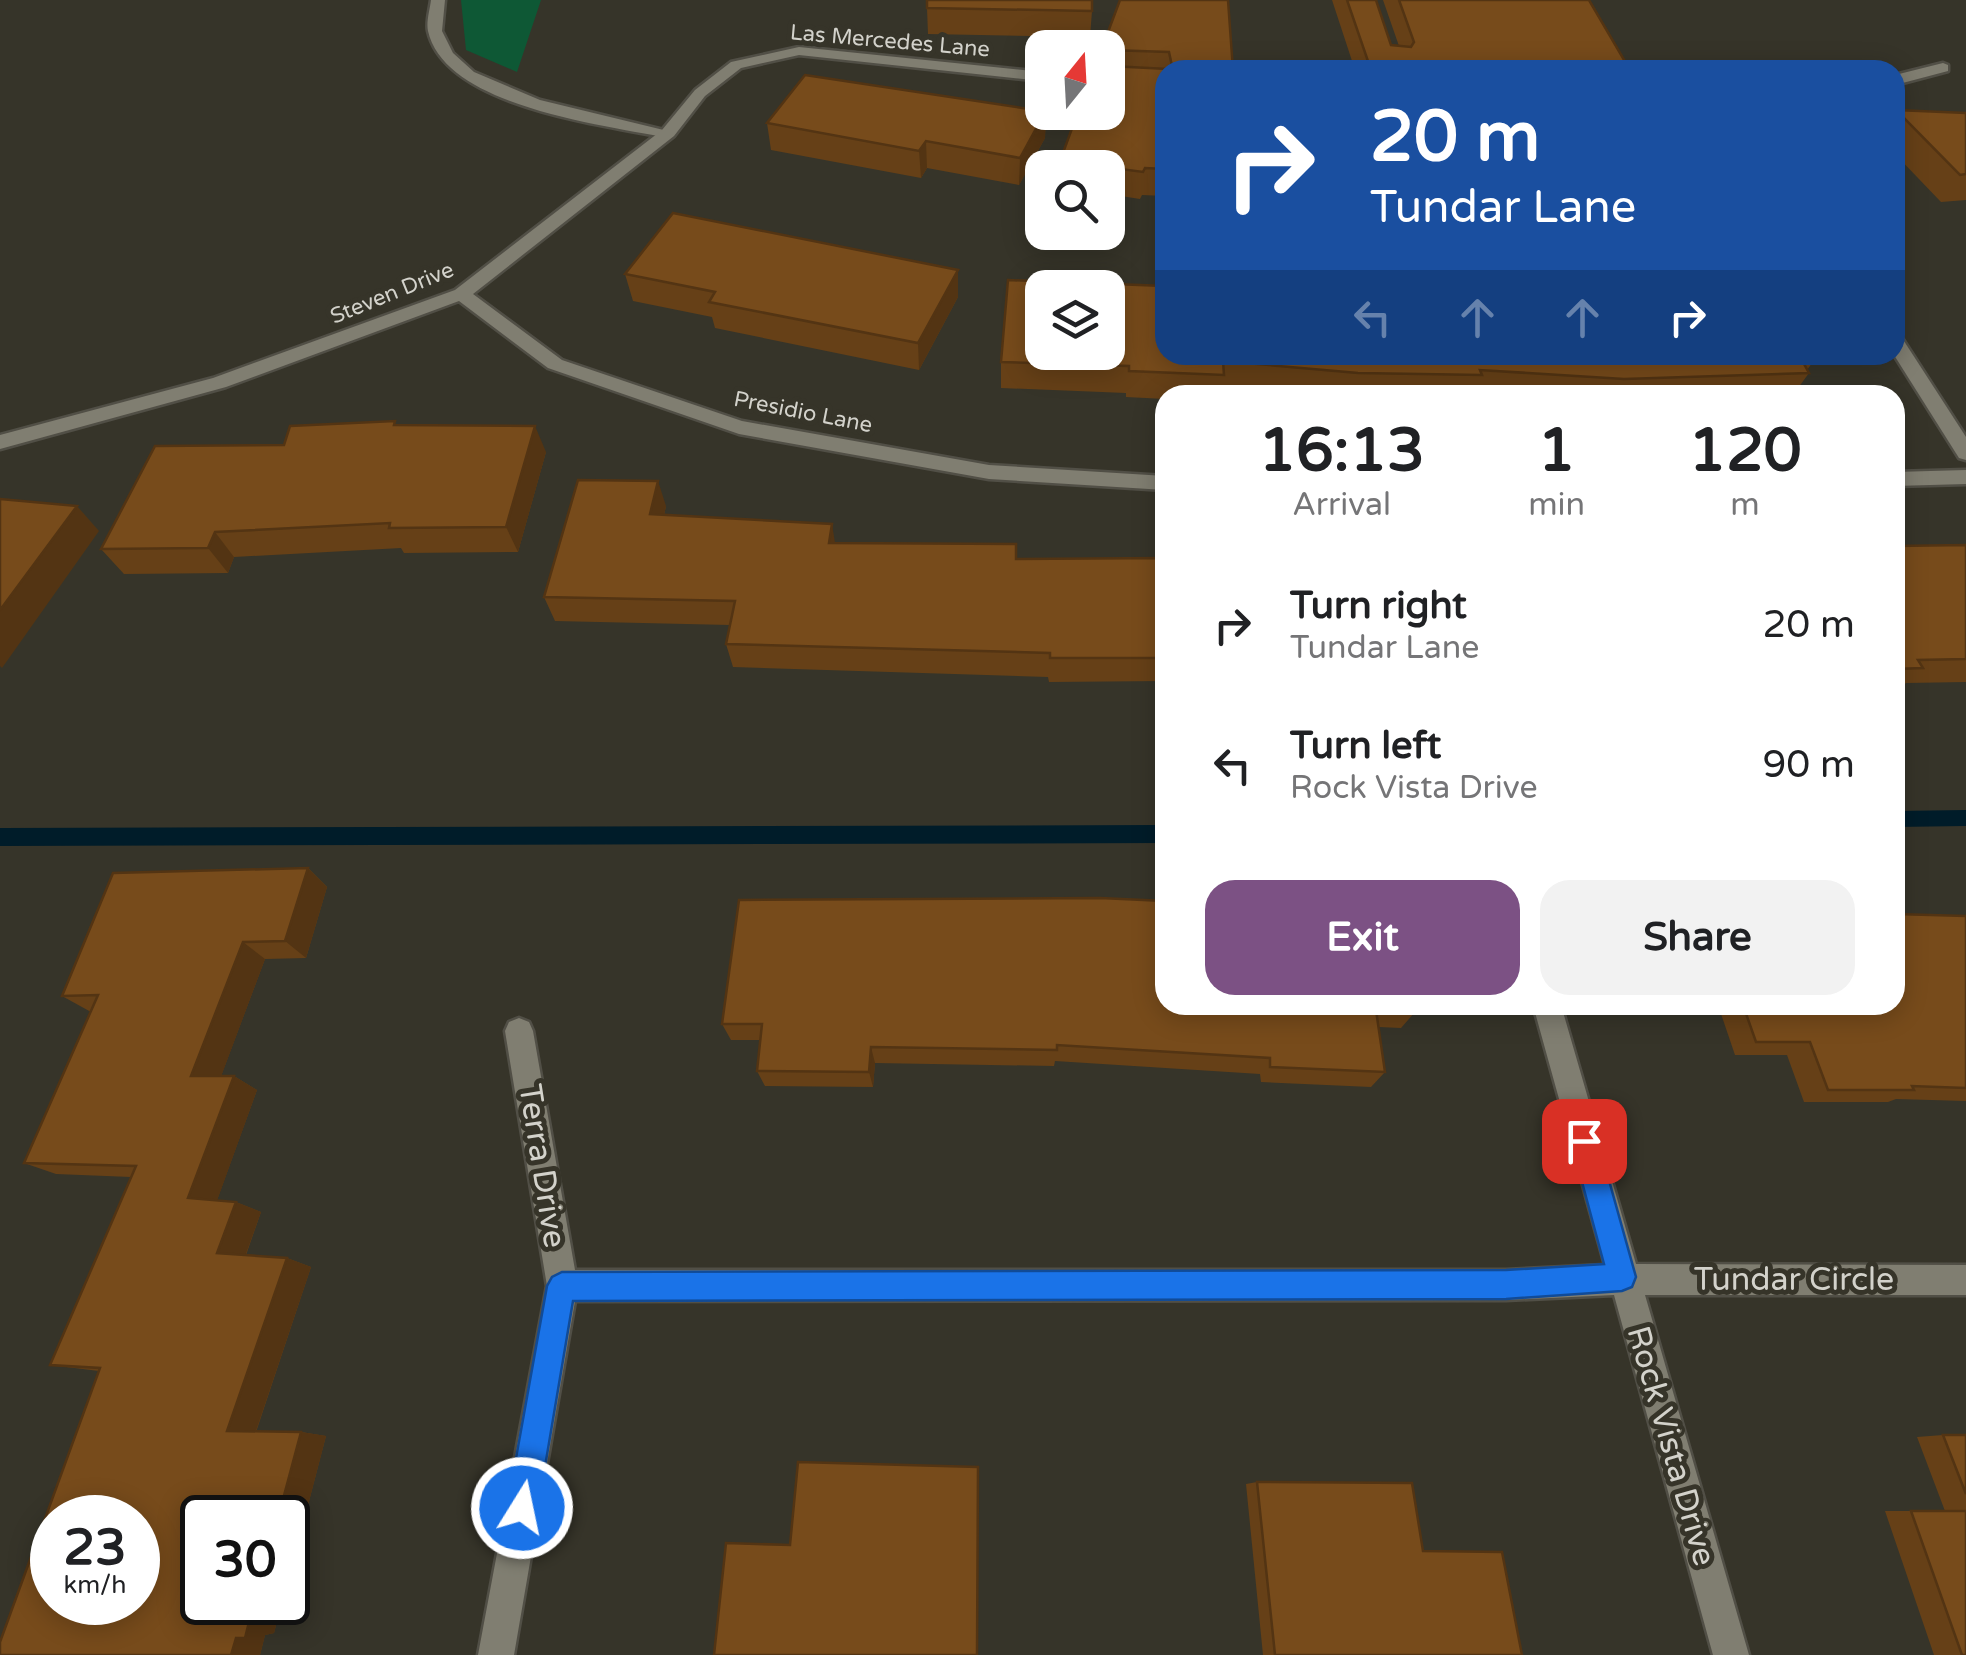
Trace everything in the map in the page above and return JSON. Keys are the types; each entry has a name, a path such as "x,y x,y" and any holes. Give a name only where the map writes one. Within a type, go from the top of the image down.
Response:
{"street":[{"path":"438,0 435,32 452,62 498,94 668,133"},
{"name":"Las Mercedes Lane","path":"736,66 768,55 800,52 1025,75"},
{"name":"Steven Drive","path":"0,442 219,382 461,294 668,133 700,93 736,66"},
{"path":"1905,78 1943,68"},
{"name":"Presidio Lane","path":"461,294 556,364 739,427 989,472 1155,482"},
{"path":"1905,358 1966,454"},
{"path":"1905,479 1966,477"},
{"name":"Rock Vista Drive","path":"1550,1015 1731,1655"},
{"name":"Terra Drive","path":"496,1655 562,1286 519,1031"},
{"name":"Tundar Circle","path":"562,1286 1506,1284 1622,1277 1758,1282 1966,1280"}],"green space":[{"path":"461,0 541,0 517,72 466,50"}],"building":[{"path":"927,0 1092,0 1092,11 927,8"},
{"path":"1120,0 1228,0 1232,60 1171,60 1169,52 1125,51 1125,30 1109,30"},
{"path":"1347,0 1376,0 1391,45 1411,47 1414,42 1399,0 1589,0 1624,60 1368,60"},
{"path":"1125,67 1155,68 1155,168 1145,168 1143,172 1125,170 1125,150 1064,150 1071,130 1125,130"},
{"path":"805,75 1025,109 1025,130 1035,130 1020,158 926,141 919,151 767,123"},
{"path":"1905,110 1966,113 1966,174 1960,175 1905,119"},
{"path":"673,213 958,270 918,343 709,302 715,292 625,274"},
{"path":"1008,280 1025,281 1025,363 1001,362"},
{"path":"1125,284 1155,286 1155,365 1223,365 1224,375 1129,371 1129,366 1125,366"},
{"path":"1268,365 1805,365 1809,373 1624,379 1480,370 1482,375 1358,373"},
{"path":"395,421 394,425 535,426 506,527 389,528 390,523 215,532 208,548 101,549 155,446 284,445 290,426"},
{"path":"578,480 658,481 650,514 832,524 829,543 1016,544 1016,559 1155,558 1155,658 1050,658 1050,653 726,644 735,601 544,597"},
{"path":"0,499 77,506 0,610"},
{"path":"1966,545 1966,659 1918,660 1923,668 1905,669 1905,546"},
{"path":"308,868 285,941 243,942 191,1076 234,1076 188,1198 236,1202 217,1253 287,1258 227,1431 301,1432 284,1495 180,1495 180,1625 248,1625 245,1638 236,1638 231,1655 0,1655 0,1642 30,1560 30,1625 160,1625 160,1495 54,1495 100,1368 50,1365 136,1166 24,1163 98,995 62,996 113,873"},
{"path":"739,900 1155,901 1155,1015 1377,1015 1385,1072 1270,1067 1270,1058 1057,1045 1057,1050 871,1047 869,1072 757,1071 762,1024 722,1024"},
{"path":"1905,914 1966,916 1966,1088 1828,1090 1810,1042 1756,1042 1747,1015 1905,1015"},
{"path":"1943,1435 1966,1435 1966,1494"},
{"path":"798,1462 978,1467 977,1655 714,1655 726,1543 790,1545"},
{"path":"1257,1482 1412,1483 1423,1551 1502,1552 1522,1655 1275,1655"},
{"path":"1911,1511 1966,1511 1966,1655 1962,1655"}],"waterway":[{"path":"1905,819 1966,818"},
{"path":"0,837 1155,834"}],"route":[{"path":"522,1508 562,1286 1506,1284 1622,1277 1584,1141"}]}
